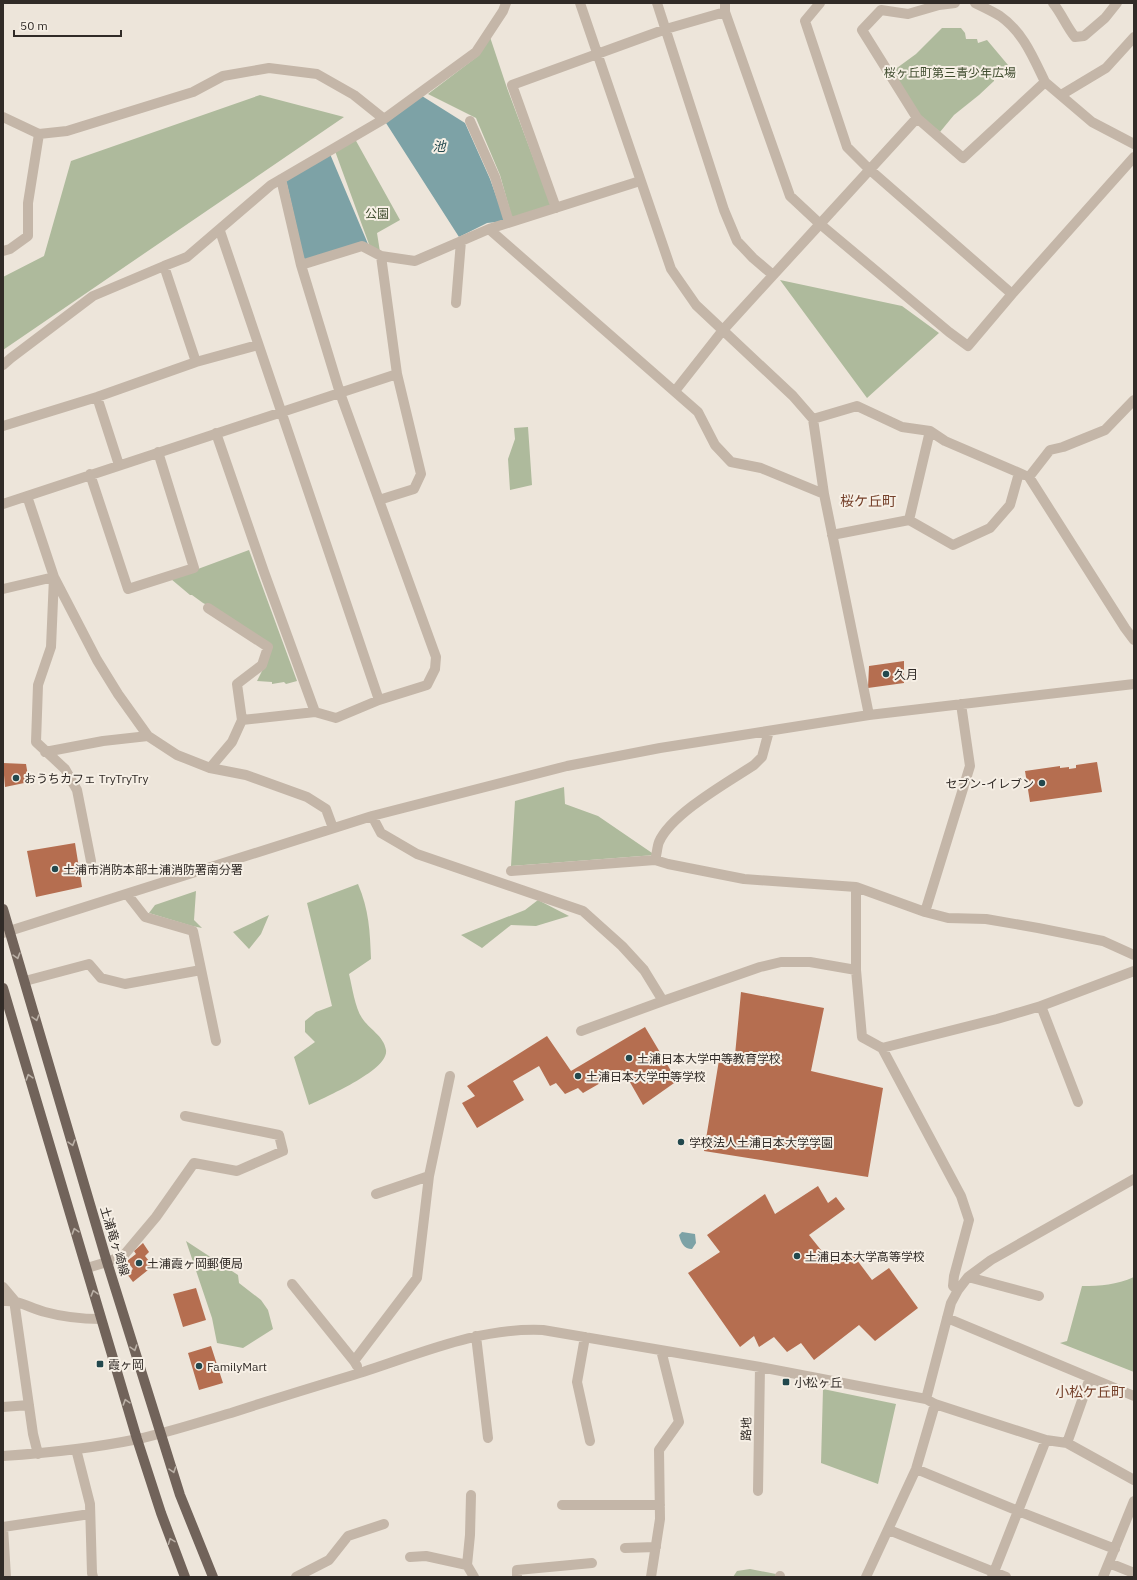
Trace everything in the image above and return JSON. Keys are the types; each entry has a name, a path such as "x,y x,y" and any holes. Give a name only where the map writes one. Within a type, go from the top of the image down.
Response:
{"main road":[{"name":"土浦竜ヶ崎線","path":"3,909 6,932 25,981 107,1262 180,1494 213,1577"},
{"path":"3,988 138,1439 161,1513 185,1577"}],"street":[{"path":"3,365 93,296 187,257 271,185 384,119 476,52 506,3"},
{"path":"580,3 671,269 696,305 793,396 813,419 824,494 869,715"},
{"path":"657,3 724,210 737,241 753,258 773,275"},
{"path":"820,3 806,21 847,147 869,169 1012,294"},
{"path":"955,3 938,4 908,14 880,10 862,30 917,118 964,158 1045,82"},
{"path":"975,3 999,15 1015,28 1030,51 1045,82 1092,122 1134,144"},
{"path":"1053,3 1059,10 1068,28 1075,37 1084,36 1105,18 1117,3"},
{"path":"556,208 512,85 725,7 790,196 820,224 949,332 968,346 1012,294 1134,157"},
{"path":"1061,95 1106,68 1134,37"},
{"path":"3,117 39,134 67,132 193,92 223,76 268,68 317,74 354,95 384,119"},
{"path":"674,391 723,330 917,118"},
{"path":"470,121 495,177 509,222"},
{"path":"3,251 10,249 28,236 28,203 39,134"},
{"path":"242,720 315,712 336,718 379,700 427,685 435,669 436,657 340,393 301,265 281,179"},
{"path":"301,265 362,246 381,256 415,261 489,229 640,181"},
{"path":"489,229 698,412 715,445 732,462 761,468 824,494"},
{"path":"220,230 280,412 379,700"},
{"path":"456,303 461,241"},
{"path":"380,500 414,489 421,474 397,374 381,256"},
{"path":"164,266 196,362"},
{"path":"3,426 97,397 196,362 258,345"},
{"path":"3,504 90,474 397,374"},
{"path":"97,397 119,465"},
{"path":"1029,477 1050,450 1063,447 1105,430 1134,400"},
{"path":"813,419 857,406 902,427 930,431 945,441 1029,477 1134,640"},
{"path":"908,520 930,431"},
{"path":"216,433 264,572 315,712"},
{"path":"90,474 128,589 194,568 158,452"},
{"path":"832,535 908,520 953,545 990,528 1010,505 1019,473"},
{"path":"27,496 54,577 98,660 148,736 177,755 210,768 246,775 307,797 326,809 333,828"},
{"path":"3,590 54,577"},
{"path":"54,577 51,647 38,685 36,742 65,769 77,790 91,861"},
{"path":"208,608 268,647 262,665 237,684 242,720 232,742 210,768"},
{"path":"6,932 372,816 567,766 660,748 869,715 1134,684"},
{"path":"925,912 970,766 962,704"},
{"path":"655,860 659,842 671,824 683,813 754,765 762,757 769,731"},
{"path":"45,752 102,741 148,736"},
{"path":"372,816 381,833 417,854 583,911 622,946 644,970 663,1001"},
{"path":"511,871 655,860 744,879 856,887 925,912 948,918 986,919 1103,941 1134,955"},
{"path":"856,887 856,970 862,1037 882,1048 961,1196 969,1220 954,1276 953,1286 958,1290"},
{"path":"127,894 145,917 193,931 216,1041"},
{"path":"581,1031 760,967 781,962 810,962 856,970"},
{"path":"25,981 90,964 101,978 125,984 201,970"},
{"path":"882,1048 997,1019 1041,1006 1134,971"},
{"path":"1041,1006 1078,1102"},
{"path":"354,1361 417,1278 429,1176 450,1076"},
{"path":"87,1268 124,1255 156,1217 194,1163 238,1171 283,1151 279,1135 185,1116"},
{"path":"376,1194 429,1176"},
{"path":"866,1577 916,1469 947,1318 951,1303 958,1290 968,1277 991,1260 1134,1179"},
{"path":"968,1277 1039,1296"},
{"path":"292,1284 354,1361 360,1373"},
{"path":"3,1287 14,1300 33,1434 38,1454"},
{"path":"3,1301 14,1300 45,1312 83,1319 101,1318"},
{"path":"947,1318 1134,1396"},
{"path":"3,1456 38,1454 138,1439 360,1373 439,1346 476,1336 497,1332 543,1330 760,1367 930,1402 1046,1440 1066,1444 1134,1480"},
{"path":"476,1336 488,1438"},
{"path":"585,1337 577,1382 590,1441"},
{"path":"651,1577 660,1520 659,1450 679,1422 661,1350"},
{"name":"路地","path":"758,1491 760,1367"},
{"path":"1066,1444 1090,1378"},
{"path":"3,1407 29,1405"},
{"path":"993,1574 1046,1440"},
{"path":"76,1449 90,1504 92,1573 94,1577"},
{"path":"916,1469 1115,1549"},
{"path":"470,1495 470,1535 466,1565 474,1577"},
{"path":"1104,1577 1134,1501"},
{"path":"562,1505 660,1505"},
{"path":"6,1577 3,1527 90,1514"},
{"path":"296,1577 329,1560 348,1536 384,1524"},
{"path":"889,1530 993,1574 1006,1577"},
{"path":"625,1548 656,1547"},
{"path":"410,1557 426,1556 466,1565"},
{"path":"517,1577 517,1570 592,1563"},
{"path":"1109,1563 1134,1573"}],"green space":[{"name":"桜ヶ丘町第三青少年広場","path":"942,28 961,28 965,33 966,39 977,39 978,43 987,40 1008,65 994,77 994,81 979,95 954,115 940,132 918,114 890,73 916,54"},
{"path":"490,37 507,88 551,205 512,218 500,175 476,118 428,94 478,56"},
{"path":"260,95 344,117 3,350 3,277 44,256 71,161"},
{"name":"公園","path":"355,139 400,220 377,233 380,252 370,247 335,151"},
{"path":"780,280 902,306 939,333 867,398"},
{"path":"528,427 532,485 510,490 508,459 515,439 514,428"},
{"path":"249,550 297,681 286,684 284,682 272,684 272,682 257,681 267,661 271,644 219,611 190,595 171,579"},
{"path":"564,787 565,804 598,816 655,855 511,866 515,801"},
{"path":"358,884 365,903 371,959 349,974 360,1014 385,1045 386,1050 384,1058 367,1074 355,1082 309,1105 294,1057 315,1042 305,1032 305,1021 316,1012 332,1006 307,903"},
{"path":"196,891 194,920 202,928 149,913 155,905"},
{"path":"538,900 569,916 536,926 511,925 482,948 461,935 525,910"},
{"path":"269,915 261,934 249,949 233,932"},
{"path":"186,1241 238,1275 239,1283 261,1300 268,1310 273,1329 243,1348 217,1343 212,1318"},
{"path":"1134,1277 1134,1372 1060,1343 1067,1341 1082,1286 1096,1286 1121,1282"},
{"path":"823,1389 896,1404 878,1484 821,1463"},
{"path":"750,1569 776,1574 775,1577 733,1577 737,1571"}],"water":[{"name":"池","path":"422,96 465,123 490,179 505,221 487,223 459,237 386,123"},
{"path":"330,154 368,244 304,260 286,180"},
{"path":"682,1232 695,1234 696,1243 692,1249 685,1247 682,1243 679,1235"}],"building":[{"name":"久月","path":"904,661 904,683 868,688 869,666"},
{"path":"1097,762 1102,792 1030,802 1025,771 1060,766 1060,768 1069,767 1069,769 1076,768 1076,765"},
{"name":"おうちカフェ TryTryTry","path":"3,763 26,764 29,782 5,787"},
{"name":"土浦市消防本部土浦消防署南分署","path":"75,843 82,887 36,897 27,851"},
{"path":"741,992 824,1008 811,1071 883,1088 868,1177 704,1151 720,1054 735,1055"},
{"name":"土浦日本大学中等学校","path":"645,1027 677,1081 643,1105 623,1070 583,1093 578,1088 565,1094 556,1083 550,1086 539,1066 513,1081 524,1100 477,1128 462,1103 475,1096 467,1086 547,1036 571,1071"},
{"name":"土浦日本大学高等学校","path":"818,1186 828,1203 836,1197 845,1209 809,1235 833,1265 851,1252 872,1280 889,1268 918,1308 875,1341 859,1325 814,1360 801,1343 787,1352 774,1337 759,1347 754,1336 740,1347 688,1273 720,1252 707,1235 765,1194 775,1214"},
{"path":"143,1243 149,1252 145,1256 153,1266 133,1282 127,1274 133,1269 127,1261 136,1254 134,1251"},
{"path":"196,1288 206,1320 183,1327 173,1294"},
{"path":"211,1346 223,1383 199,1390 188,1353"}],"place":[{"name":"久月","path":"886,674"},
{"name":"おうちカフェ TryTryTry","path":"16,778"},
{"name":"セブン-イレブン","path":"1042,783"},
{"name":"土浦市消防本部土浦消防署南分署","path":"55,869"},
{"name":"土浦日本大学中等教育学校","path":"629,1058"},
{"name":"土浦日本大学中等学校","path":"578,1076"},
{"name":"学校法人土浦日本大学学園","path":"681,1142"},
{"name":"土浦日本大学高等学校","path":"797,1256"},
{"name":"土浦霞ヶ岡郵便局","path":"139,1263"},
{"name":"霞ヶ岡","path":"100,1364"},
{"name":"FamilyMart","path":"199,1366"},
{"name":"小松ヶ丘","path":"786,1382"}],"district":[{"name":"桜ケ丘町","path":"868,501"},
{"name":"小松ケ丘町","path":"1090,1392"}]}
